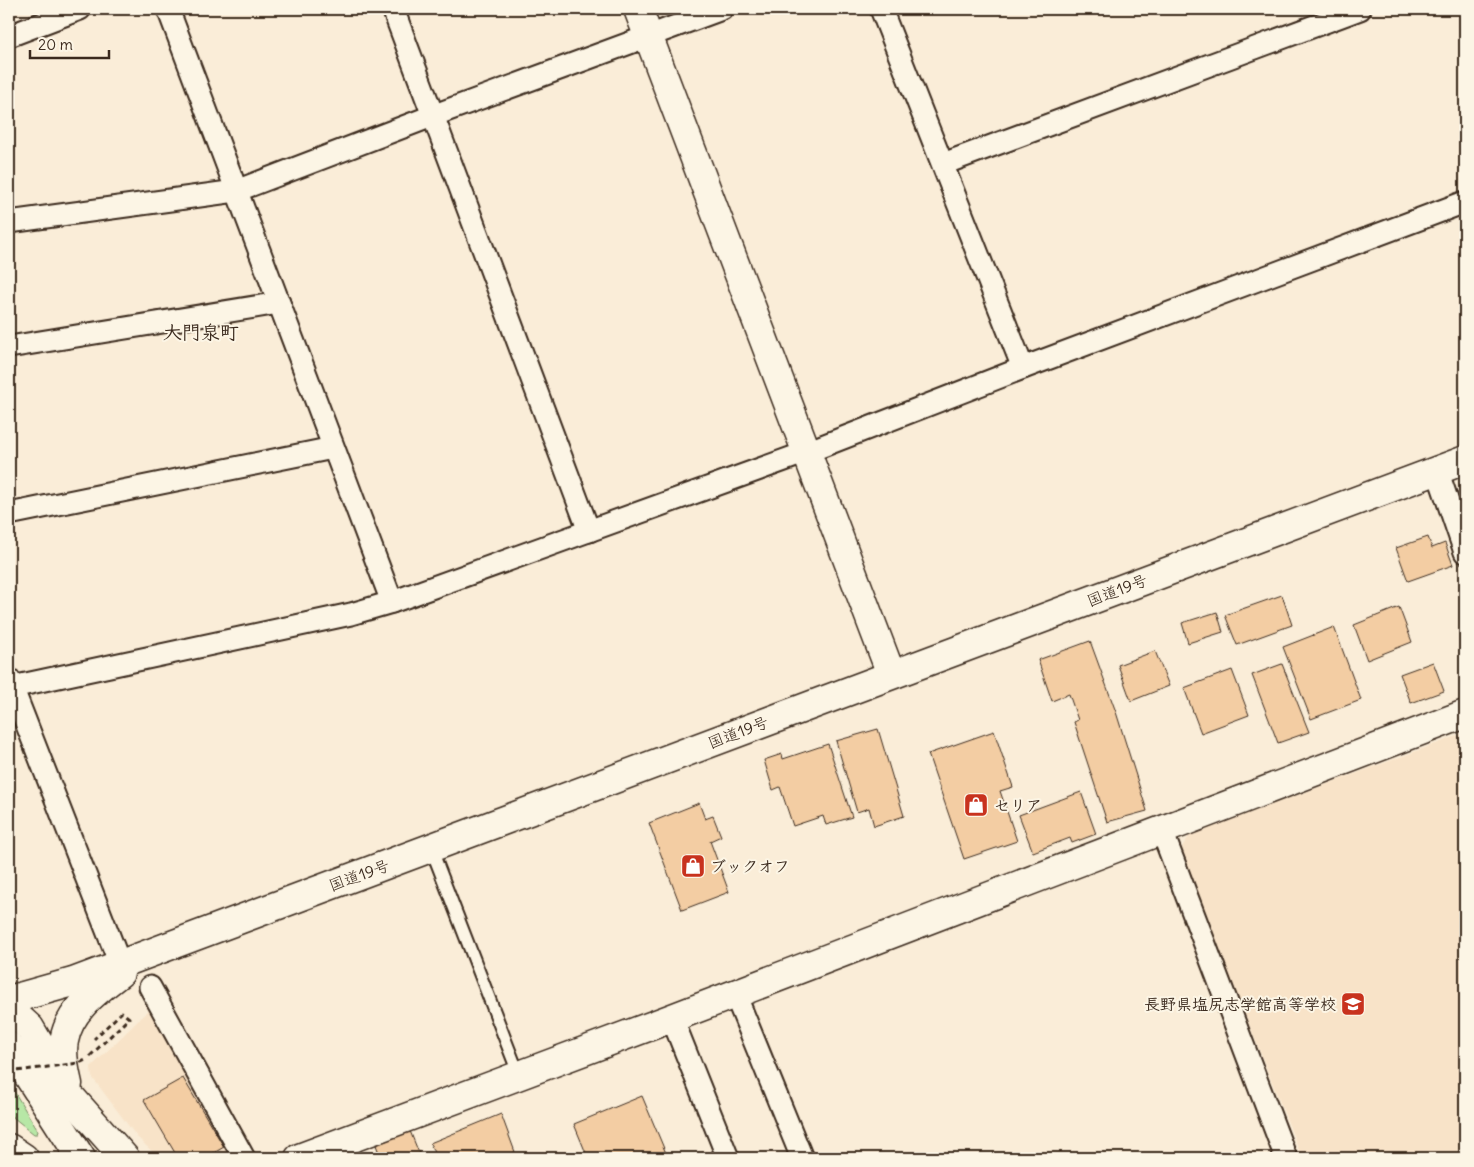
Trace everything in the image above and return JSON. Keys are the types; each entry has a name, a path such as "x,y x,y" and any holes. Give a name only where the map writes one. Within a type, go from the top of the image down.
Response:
{"main road":[{"path":"638,9 891,674"},
{"name":"国道19号","path":"9,1000 74,982 1465,460"},
{"path":"299,1158 672,1018 1465,714"},
{"path":"70,1096 64,1063 64,1042 70,1020 90,996 130,960"},
{"path":"9,1010 30,1028 70,1096 125,1158"},
{"path":"9,1046 81,1158"},
{"path":"9,1148 24,1158"}],"street":[{"path":"9,36 80,9"},
{"path":"168,9 392,602"},
{"path":"393,9 589,531"},
{"path":"9,222 236,192 432,116 722,9"},
{"path":"882,9 1023,368"},
{"path":"943,164 1360,9"},
{"path":"130,960 10,683 352,614 392,602 807,452 1023,368 1465,202"},
{"path":"9,346 279,303"},
{"path":"9,514 334,448"},
{"path":"1437,470 1465,552"},
{"path":"1162,831 1286,1158"},
{"path":"150,987 244,1158"},
{"path":"735,994 802,1158"},
{"path":"672,1018 728,1158"}],"lane":[{"path":"431,848 519,1075"}],"path":[{"path":"9,1072 79,1063 86,1060 130,1018 122,1012 91,1042"}],"shaded area":[{"name":"長野県塩尻志学館高等学校","path":"1465,733 1465,1158 1302,1158 1180,850 1190,835"},
{"path":"152,1007 232,1158 159,1158 137,1137 92,1077 91,1067"}],"green space":[{"path":"9,1083 38,1131 37,1134 34,1134 9,1114"}],"building":[{"path":"1428,537 1432,548 1445,543 1453,565 1408,581 1396,548"},
{"path":"1282,595 1292,625 1237,645 1225,615"},
{"path":"1399,607 1412,642 1367,660 1354,625"},
{"path":"1217,612 1223,632 1188,643 1182,623"},
{"path":"1334,627 1361,700 1311,719 1283,647"},
{"path":"1090,641 1116,712 1147,811 1107,822 1074,722 1078,720 1069,694 1052,701 1038,660"},
{"path":"1155,651 1169,686 1131,701 1118,665"},
{"path":"1433,662 1444,691 1411,703 1400,674"},
{"path":"1282,664 1309,732 1278,743 1252,675"},
{"path":"1232,670 1249,715 1201,733 1184,688"},
{"path":"878,729 904,816 874,826 869,808 857,812 836,741"},
{"path":"994,731 1013,787 1000,791 1017,841 964,859 928,754"},
{"path":"828,744 852,817 826,825 823,816 793,826 780,787 773,790 764,760 782,754 783,759"},
{"path":"1081,792 1096,834 1072,843 1070,838 1033,852 1019,815"},
{"name":"ブックオフ","path":"699,803 705,819 713,816 721,836 710,841 729,892 682,910 649,823"},
{"path":"183,1078 224,1147 205,1158 178,1158 144,1100"},
{"path":"642,1096 668,1158 588,1158 574,1124"},
{"path":"501,1114 515,1152 507,1156 508,1158 436,1158 430,1143"},
{"path":"410,1131 421,1158 381,1158 376,1145"}],"place":[{"name":"セリア","path":"976,805"},
{"name":"ブックオフ","path":"693,866"},
{"name":"長野県塩尻志学館高等学校","path":"1353,1004"}],"district":[{"name":"大門泉町","path":"201,332"}]}
